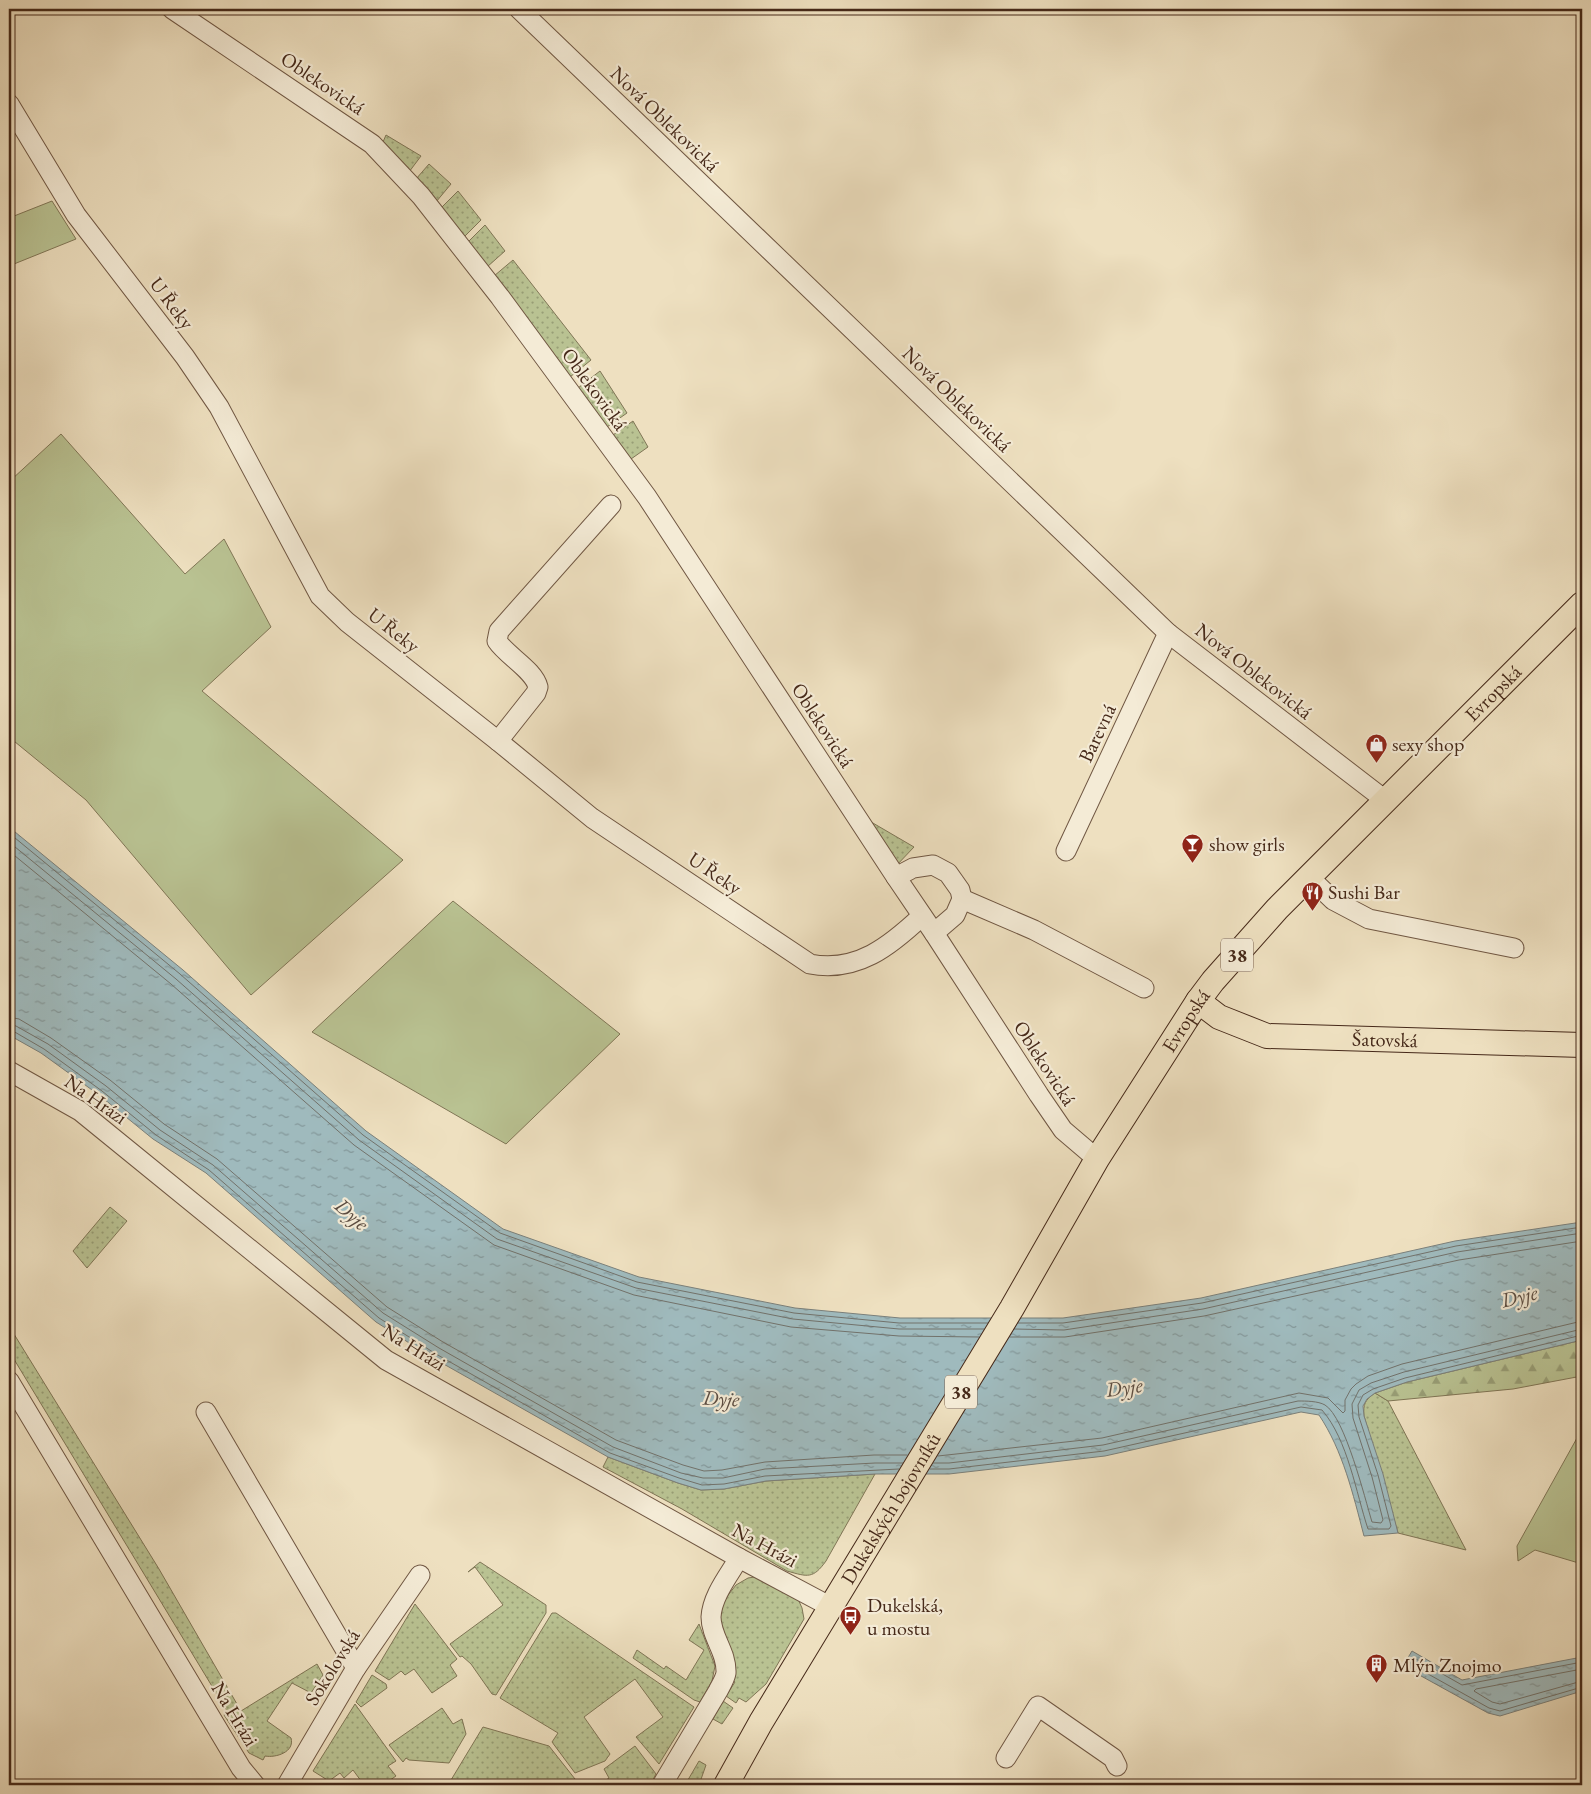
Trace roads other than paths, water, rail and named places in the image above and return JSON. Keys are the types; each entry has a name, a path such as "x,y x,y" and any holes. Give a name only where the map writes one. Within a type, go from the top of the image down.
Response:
{"main road":[{"name":"Evropská","path":"1012,1308 1096,1158 1213,981 1276,909 1582,604"},
{"name":"Šatovská","path":"1198,1001 1219,1017 1267,1036 1582,1045"},
{"name":"Dukelských bojovníků","path":"726,1785 761,1722 1012,1308"}],"street":[{"name":"Oblekovická","path":"172,9 372,144 421,196 500,297 647,497 1039,1096 1063,1130 1096,1158"},
{"name":"Nová Oblekovická","path":"519,9 1168,633 1385,800"},
{"name":"U Řeky","path":"9,104 76,215 185,357 219,407 320,596 347,622 592,818 810,964 825,967 847,963 874,954 899,937 922,916"},
{"path":"498,741 538,688 533,677 502,649 497,641 499,631 611,505"},
{"name":"Barevná","path":"1066,851 1168,633"},
{"path":"896,877 913,868 933,865 948,873 960,890 962,899 955,915 934,933"},
{"path":"1309,877 1332,900 1369,919 1514,948"},
{"path":"962,899 1034,930 1144,988"},
{"name":"Na Hrázi","path":"9,1071 80,1111 386,1360 739,1558 831,1607"},
{"name":"Na Hrázi","path":"9,1381 232,1752 255,1785"},
{"path":"206,1412 356,1668"},
{"path":"662,1785 726,1674 724,1656 715,1637 711,1617 716,1598 739,1558"},
{"name":"Sokolovská","path":"286,1785 356,1668 420,1575"},
{"path":"1006,1758 1038,1706 1113,1758 1117,1766"}],"water":[{"name":"Dyje","path":"9,827 183,970 366,1131 503,1229 639,1277 795,1308 900,1318 1063,1318 1201,1298 1455,1241 1582,1222 1582,1340 1407,1382 1375,1393 1367,1399 1363,1406 1364,1416 1383,1474 1398,1533 1364,1536 1356,1504 1335,1443 1319,1415 1301,1412 1105,1456 949,1474 875,1474 766,1481 724,1489 701,1490 678,1483 608,1457 433,1358 376,1322 206,1173 153,1139 99,1095 41,1053 9,1035"},
{"path":"1412,1651 1462,1680 1582,1657 1582,1691 1500,1716 1488,1713 1403,1666"}],"place":[{"name":"sexy shop","path":"1376,763"},
{"name":"show girls","path":"1193,863"},
{"name":"Sushi Bar","path":"1312,911"},
{"name":"Dukelská, u mostu","path":"851,1636"},
{"name":"Mlýn Znojmo","path":"1377,1684"}]}
